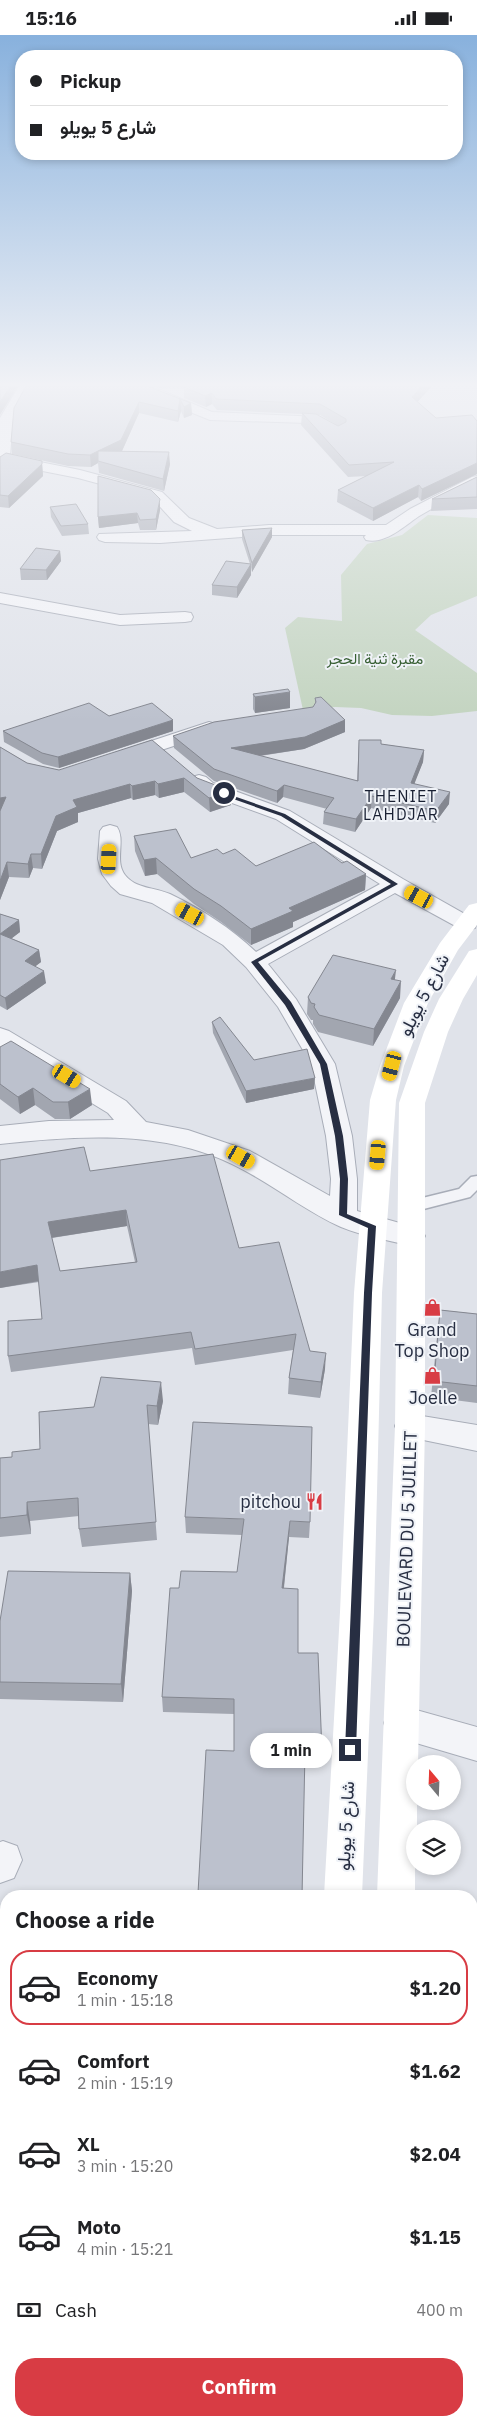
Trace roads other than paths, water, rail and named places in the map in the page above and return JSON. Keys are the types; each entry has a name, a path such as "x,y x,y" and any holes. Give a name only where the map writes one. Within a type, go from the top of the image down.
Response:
{"main road":[{"name":"شارع 5 يويلو","path":"343,1890 372,1226 383,1100 403,1034 431,975 472,917"},
{"name":"BOULEVARD DU 5 JUILLET","path":"396,1890 410,1426 412,1103 436,1031 451,999 477,956"}],"street":[{"path":"162,498 175,515 188,525 220,533"},
{"path":"366,539 389,530 415,512 443,498"},
{"path":"105,537 160,538 269,530 389,530"},
{"path":"0,598 120,621 185,617"},
{"path":"171,758 192,733 231,724"},
{"path":"104,763 171,758 206,787 283,815 395,884 472,917"},
{"path":"110,831 109,859 113,874 119,881 128,889 160,898 190,914 231,940 254,962 288,1004 323,1064 339,1136 344,1179 343,1215"},
{"path":"254,962 395,884"},
{"path":"0,1036 117,1107 138,1129"},
{"path":"0,1135 49,1130 138,1129 188,1139 241,1157 343,1215 372,1226 411,1236"},
{"path":"410,1426 477,1438"},
{"path":"402,1723 477,1745"}],"lane":[{"path":"412,1206 464,1193 477,1181"}],"place":[{"name":"Grand Top Shop","path":"432,1307"},
{"name":"Joelle","path":"433,1375"},
{"name":"pitchou","path":"315,1502"}],"district":[{"name":"THENIET LAHDJAR","path":"401,805"}],"park label":[{"name":"مقبرة ثنية الحجر","path":"375,659"}]}
